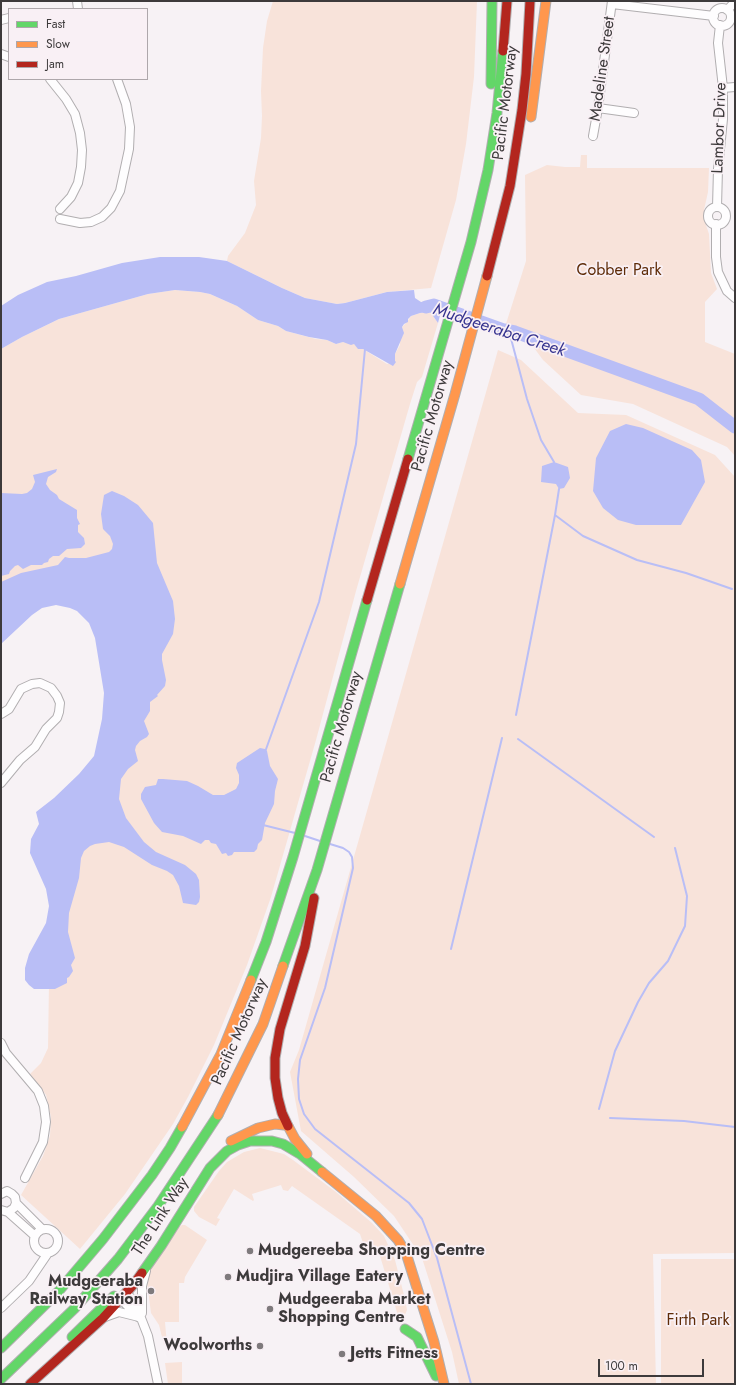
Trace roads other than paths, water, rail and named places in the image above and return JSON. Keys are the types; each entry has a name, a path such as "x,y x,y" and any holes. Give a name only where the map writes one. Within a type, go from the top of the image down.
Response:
{"main road":[{"path":"492,1 491,97 497,113"},
{"name":"Pacific Motorway","path":"1,1348 58,1292 98,1245 152,1175 170,1148 200,1096 221,1054 266,942 293,857 471,242 488,170 497,113 507,1"},
{"name":"Pacific Motorway","path":"1,1379 74,1309 118,1259 174,1184 222,1108 263,1024 317,870 455,394 482,295 510,186 526,74 530,1"},
{"path":"510,186 523,161 541,47 546,1"},
{"name":"The Link Way","path":"317,870 310,924 280,1029 275,1058 276,1091 282,1113 295,1138 317,1168"},
{"path":"22,1384 47,1358 73,1336 105,1305 121,1294 144,1259 180,1213 208,1163 226,1144 258,1128 278,1124 288,1126"},
{"name":"The Link Way","path":"30,1384 103,1318 121,1294 150,1263 180,1213 210,1168 218,1159 227,1151 242,1143 261,1140 279,1142 297,1152 358,1200 384,1224 398,1240 406,1253 425,1325 437,1380"},
{"name":"The Link Way","path":"425,1325 444,1384"},
{"path":"405,1329 417,1337 437,1380"}],"street":[{"path":"612,2 714,16 715,22 720,26"},
{"name":"Madeline Street","path":"593,136 612,2"},
{"name":"Lambor Drive","path":"727,10 735,2"},
{"name":"Lambor Drive","path":"714,16 720,9 727,10"},
{"name":"Lambor Drive","path":"727,10 730,14 730,19 725,25 720,26 718,43 723,88 723,119 718,168 717,207 712,209 708,216 710,221 716,224 716,257 718,272 727,290 735,298"},
{"path":"51,80 62,93 75,114 80,133 82,150 78,183 71,197 60,210"},
{"path":"60,219 80,223 91,222 102,216 111,208 120,191 129,149 130,127 126,104 117,80"},
{"path":"723,88 735,87"},
{"path":"598,108 634,113"},
{"path":"717,207 722,209 726,216"},
{"path":"726,216 735,216"},
{"path":"716,224 722,222 726,216"},
{"path":"1,714 9,709 21,689 32,684 40,684 51,688 60,703 57,718 44,732 33,749 20,760 1,783"},
{"path":"1,1043 6,1053 38,1091 44,1106 46,1122 43,1142 25,1178"},
{"path":"1,1193 7,1191 12,1194 16,1203 42,1229"},
{"path":"5,1211 14,1208 16,1203"},
{"path":"5,1211 35,1236"},
{"path":"1,1308 29,1281 48,1253 57,1248 59,1243 56,1233 47,1228 42,1229 35,1236 35,1244 40,1251 48,1253"},
{"path":"38,1268 40,1251"},
{"path":"140,1317 143,1284 150,1263"},
{"path":"121,1294 138,1307 140,1317 148,1336 158,1384"},
{"path":"103,1318 118,1312 140,1317"},
{"path":"154,1367 154,1384"}],"water":[{"path":"160,257 199,257 227,261 305,298 337,304 387,292 414,290 415,298 421,302 437,300 443,304 438,323 429,312 411,316 408,319 408,322 402,327 404,333 395,354 396,362 393,366 363,349 358,349 354,344 351,345 343,342 336,344 327,340 286,331 278,326 258,320 237,306 210,294 175,290 148,294 59,319 1,349 1,306 18,295 47,282 76,276 122,263"},
{"path":"626,424 643,428 692,450 701,460 705,482 681,525 636,525 618,520 603,508 593,491 596,458 610,431"},
{"path":"554,462 568,467 570,478 564,488 559,489 556,484 541,482 542,466"},
{"path":"57,469 56,472 48,477 46,484 59,499 77,510 77,518 80,524 78,525 78,532 84,538 85,544 81,548 67,549 59,556 53,556 48,562 42,565 31,565 23,569 18,565 15,566 9,574 1,576 1,493 27,493 32,489 35,482 33,475"},
{"path":"112,491 124,496 138,505 153,523 157,563 173,601 175,619 173,634 162,654 166,680 165,686 157,695 158,696 150,702 150,711 144,721 149,734 136,746 135,750 138,761 128,769 121,779 119,799 126,818 144,842 156,852 185,865 196,874 199,880 200,897 199,902 196,905 183,903 179,886 173,875 152,865 124,847 109,842 90,846 84,851 81,858 79,878 69,913 68,932 75,958 71,965 73,971 67,978 67,983 55,989 34,989 25,980 25,968 29,954 46,923 49,906 46,889 30,853 31,839 39,824 36,812 54,798 79,774 94,756 102,719 104,693 95,638 89,623 77,611 56,605 42,608 32,615 1,644 1,582 21,573 58,565 65,557 86,558 109,552 112,549 113,544 110,536 103,529 101,514 104,495"},
{"path":"260,748 267,751 270,766 278,779 274,804 265,823 262,840 254,852 234,852 232,855 228,856 226,853 222,854 216,844 211,843 209,840 205,840 201,844 183,836 162,832 154,823 141,799 141,794 145,787 156,785 158,779 187,781 213,795 224,795 236,789 239,783 239,775 236,768 237,763"}],"waterway":[{"name":"Mudgeeraba Creek","path":"426,307 434,305 504,330 515,332 699,399 735,427"},
{"path":"509,331 527,399 541,440 554,462"},
{"path":"265,752 319,602 356,444 365,349"},
{"path":"559,489 555,515 583,536 637,560 686,573 732,589"},
{"path":"516,715 555,515"},
{"path":"451,949 502,738"},
{"path":"518,739 654,837"},
{"path":"263,825 295,833"},
{"path":"305,836 320,841"},
{"path":"330,844 343,848 349,852 352,857 353,868 325,988 300,1060 298,1079 299,1099 304,1114 315,1129 409,1203 422,1219 437,1258 471,1384"},
{"path":"599,1109 615,1051 638,1002 649,983 668,961 685,926 687,896 675,848"},
{"path":"610,1118 684,1121 735,1127"}],"place":[{"name":"Mudgereeba Shopping Centre","path":"250,1251"},
{"name":"Mudjira Village Eatery","path":"228,1277"},
{"name":"Mudgeeraba Railway Station","path":"151,1291"},
{"name":"Mudgeeraba Market Shopping Centre","path":"270,1309"},
{"name":"Woolworths","path":"260,1346"},
{"name":"Jetts Fitness","path":"342,1354"}],"park label":[{"name":"Cobber Park","path":"619,271"},
{"name":"Firth Park","path":"698,1321"}]}
